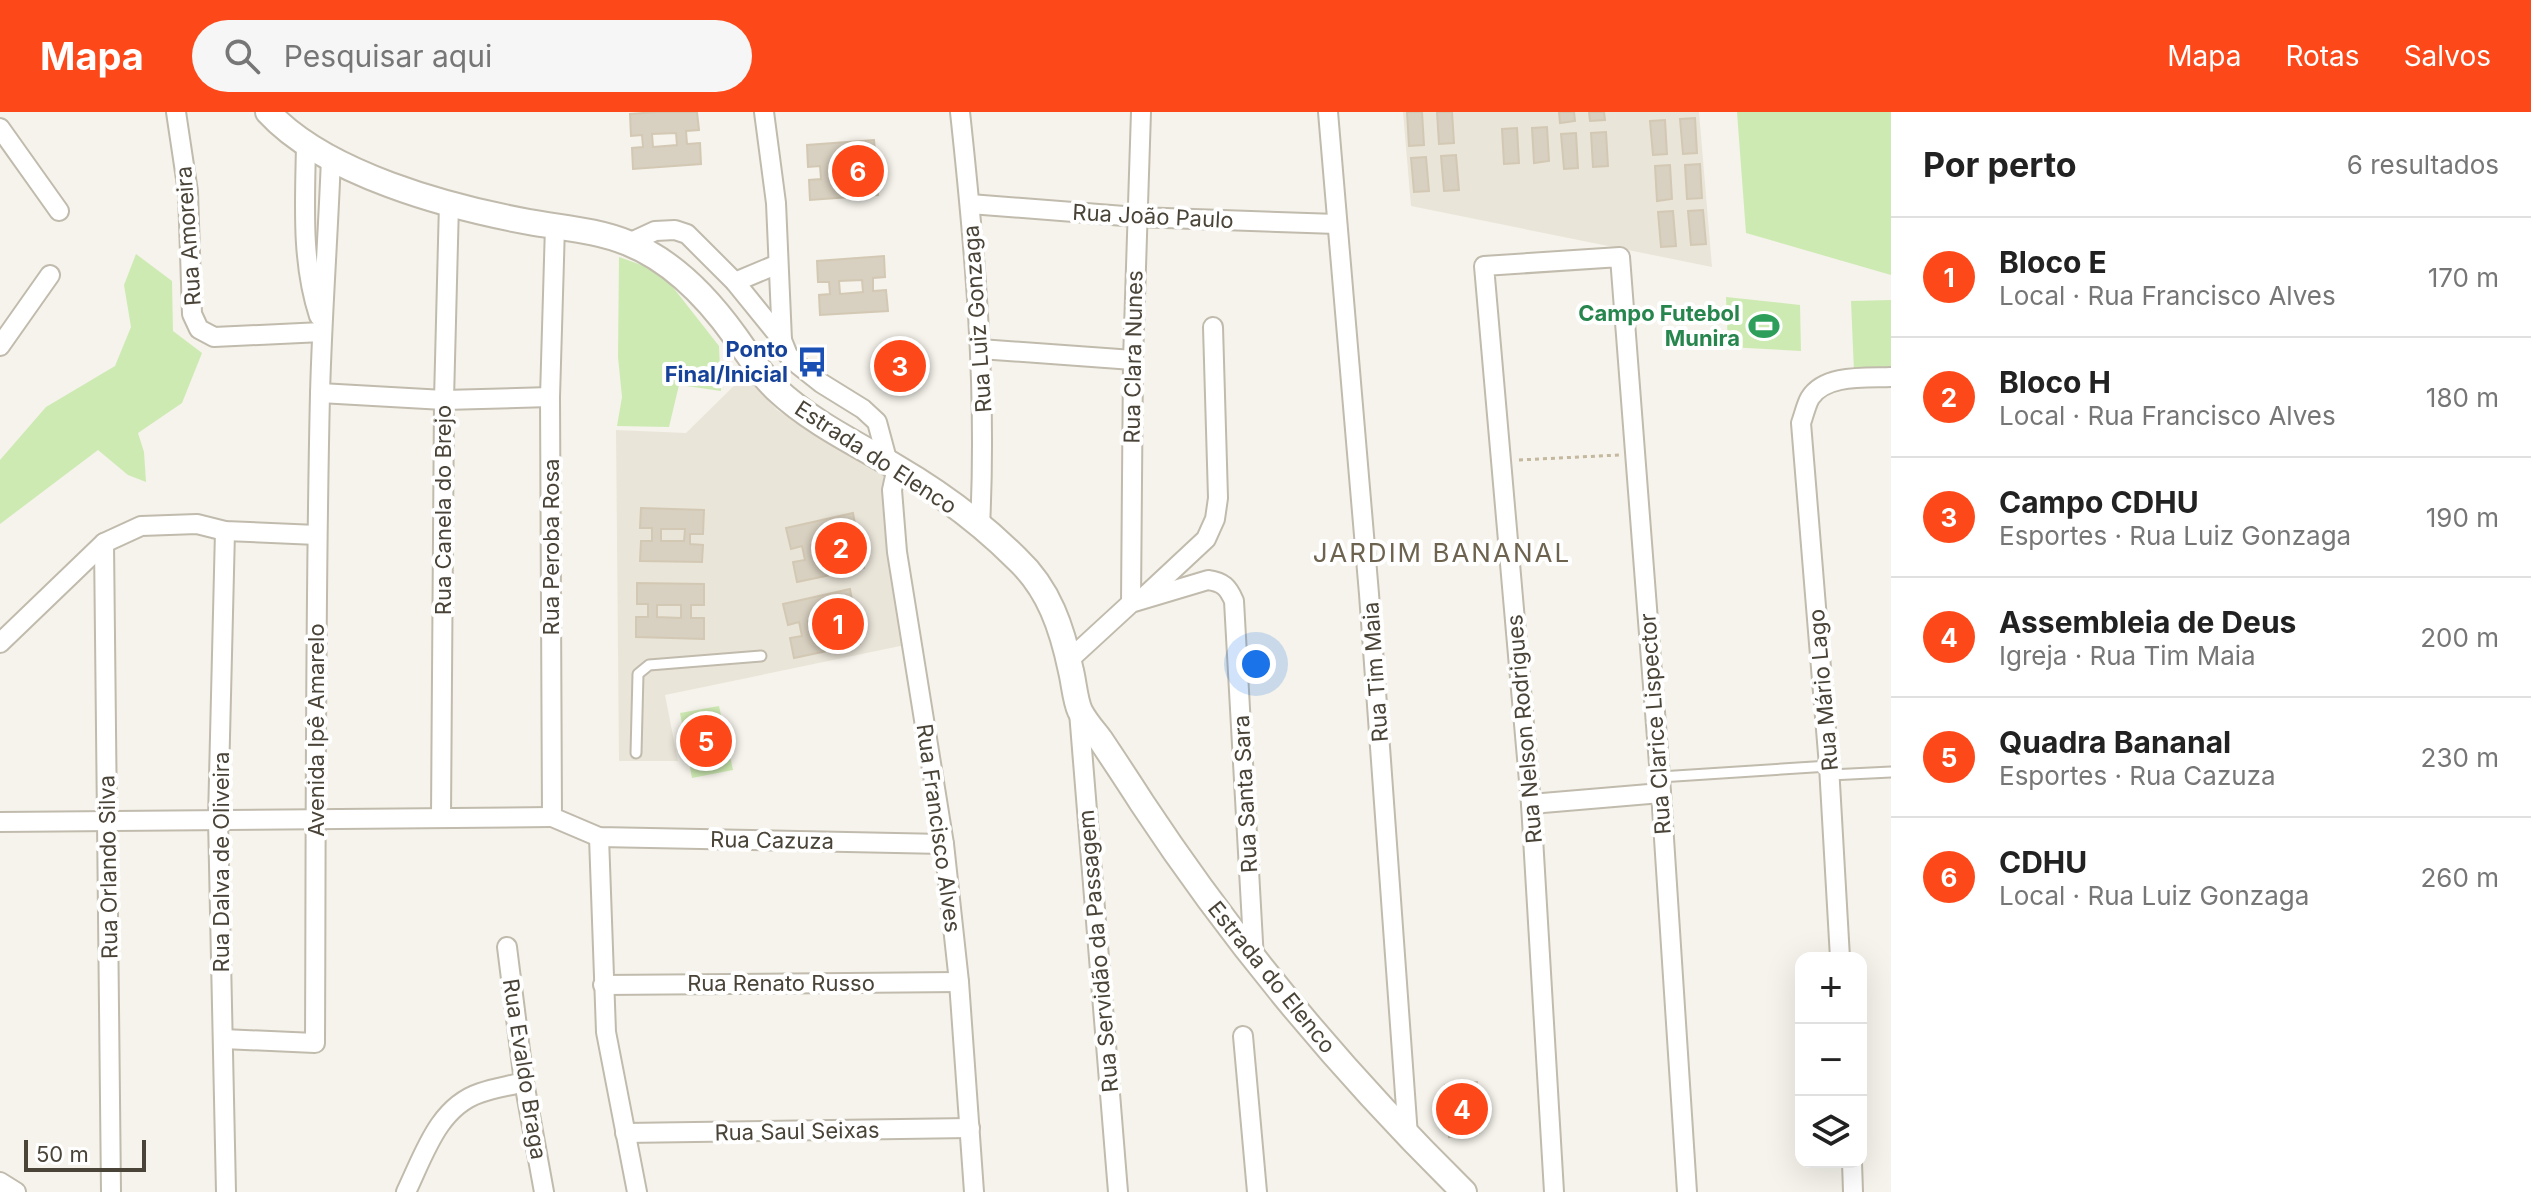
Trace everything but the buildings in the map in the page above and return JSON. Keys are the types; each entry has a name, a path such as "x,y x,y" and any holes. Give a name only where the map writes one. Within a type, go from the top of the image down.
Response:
{"street":[{"name":"Rua Amoreira","path":"176,112 188,192 192,314 199,329 214,337 322,328"},
{"name":"Estrada do Elenco","path":"268,112 306,145 388,184 449,203 599,233 629,243 684,277 719,314 773,387 805,414 892,465 980,526 1018,559 1040,584 1055,611 1079,709 1171,846 1254,960 1337,1058 1464,1192"},
{"path":"764,112 776,203 782,340"},
{"name":"Rua Luiz Gonzaga","path":"960,112 980,349 983,425 980,526"},
{"name":"Rua Clara Nunes","path":"1137,600 1133,360 1141,112"},
{"name":"Rua Tim Maia","path":"1328,112 1369,594 1408,1136"},
{"path":"0,128 59,211"},
{"name":"Avenida Ipê Amarelo","path":"306,145 307,266 322,328"},
{"name":"Avenida Ipê Amarelo","path":"223,1039 315,1043 317,535 322,328 331,158"},
{"name":"Rua Canela do Brejo","path":"441,816 444,400 449,203"},
{"name":"Rua João Paulo","path":"970,204 1137,217 1337,224"},
{"name":"Rua Peroba Rosa","path":"552,817 550,397 555,226"},
{"path":"629,243 655,231 675,230 687,234 735,282 782,340 788,355 797,364 877,422 892,465"},
{"name":"Rua Clarice Lispector","path":"1484,266 1620,257 1687,1192"},
{"path":"735,282 778,264"},
{"name":"Rua Nelson Rodrigues","path":"1484,266 1531,804 1554,1192"},
{"path":"0,346 50,275"},
{"path":"1069,660 1206,539 1215,519 1218,498 1213,327"},
{"path":"980,349 1133,360"},
{"name":"Rua Mário Lago","path":"1840,952 1830,770 1801,423 1811,395 1823,386 1837,381 1891,377"},
{"path":"320,393 444,400 550,397"},
{"name":"Rua Francisco Alves","path":"892,465 897,552 944,844 959,982 974,1192"},
{"path":"0,643 104,543 141,526 197,524 225,531 317,535"},
{"name":"Rua Dalva de Oliveira","path":"225,531 218,819 226,1192"},
{"name":"Rua Orlando Silva","path":"104,543 111,1192"},
{"name":"Rua Santa Sara","path":"1137,600 1208,580 1220,582 1228,588 1234,601 1254,960"},
{"name":"Rua Servidão da Passagem","path":"1079,709 1118,1192"},
{"path":"1531,804 1660,785"},
{"path":"0,822 552,817 599,837 603,985 613,1076 637,1192"},
{"name":"Rua Cazuza","path":"599,837 944,844"},
{"name":"Rua Evaldo Braga","path":"507,947 524,1082 544,1192"},
{"name":"Rua Renato Russo","path":"603,985 959,982"},
{"path":"1243,1036 1257,1192"},
{"path":"406,1192 441,1121 456,1105 478,1094 524,1082"},
{"name":"Rua Saul Seixas","path":"625,1133 970,1128"},
{"path":"1852,1168 1853,1192"},
{"path":"0,1182 16,1192"}],"lane":[{"path":"636,753 638,674 642,668 761,656"},
{"path":"1660,785 1830,770 1891,772"}],"path":[{"path":"1501,461 1635,454"}],"shaded area":[{"path":"1403,112 1699,112 1712,267 1411,206"},
{"path":"745,375 777,410 870,464 886,477 905,645 665,695 678,761 619,761 616,430 686,433"}],"green space":[{"path":"1737,112 1891,112 1891,275 1746,233"},
{"path":"136,254 172,281 173,331 202,353 182,403 138,433 144,452 146,482 128,475 98,450 0,524 0,460 46,407 115,366 131,327 124,285"},
{"path":"619,257 661,272 719,346 721,391 679,385 669,427 617,426 622,397 618,357"},
{"name":"Campo Futebol Munira","path":"1726,297 1800,305 1801,351 1728,347"},
{"path":"1891,300 1891,368 1854,372 1851,301"},
{"path":"910,351 912,381 890,382 890,352"},
{"path":"719,706 733,770 692,778 680,713"}],"place":[{"name":"CDHU","path":"858,171"},
{"name":"Campo Futebol Munira","path":"1764,326"},
{"name":"Ponto Final/Inicial","path":"812,362"},
{"name":"Campo CDHU","path":"900,366"},
{"name":"Bloco H","path":"841,548"},
{"name":"Bloco E","path":"838,624"},
{"name":"Quadra Bananal","path":"706,741"},
{"name":"Assembleia de Deus","path":"1462,1109"}],"district":[{"name":"JARDIM BANANAL","path":"1442,553"}]}
